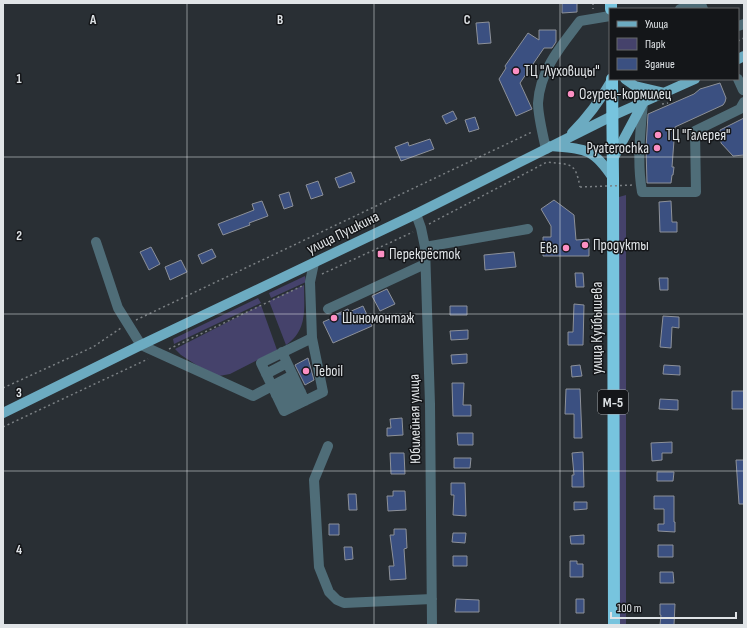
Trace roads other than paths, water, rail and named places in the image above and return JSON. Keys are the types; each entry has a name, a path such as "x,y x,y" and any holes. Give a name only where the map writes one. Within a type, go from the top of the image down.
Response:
{"highway":[{"name":"улица Куйбышева","path":"612,80 614,625"}],"main road":[{"path":"566,139 600,100 611,80"},
{"path":"626,80 635,86 665,94"},
{"name":"улица Пушкина","path":"3,413 141,345 416,214 612,116 665,94 693,80"},
{"path":"613,159 643,103"},
{"path":"548,148 573,148 587,151 599,158 613,178"}],"street":[{"path":"684,8 701,4 703,8"},
{"path":"548,148 538,104 541,83 550,62 580,21 609,16"},
{"path":"738,80 744,92"},
{"path":"643,103 640,132 639,174 642,192 696,192 695,131 740,110 744,102"},
{"name":"Юбилейная улица","path":"416,214 425,247 430,404 432,625"},
{"path":"425,247 528,229"},
{"path":"96,242 118,308 141,345 253,396 276,394 299,388 323,392 312,338 310,282 314,263"},
{"path":"328,309 425,264"},
{"path":"276,394 261,363 312,338"},
{"path":"282,352 299,388"},
{"path":"266,374 287,364"},
{"path":"276,394 299,388"},
{"path":"328,446 314,480 319,567 329,592 344,603 432,599"}],"place":[{"name":"ТЦ \"Луховицы\"","path":"516,71"},
{"name":"Огурец-кормилец","path":"571,94"},
{"name":"ТЦ \"Галерея\"","path":"658,135"},
{"name":"Pyaterochka","path":"657,148"},
{"name":"Продукты","path":"585,245"},
{"name":"Ева","path":"566,248"},
{"name":"Перекрёсток","path":"381,254"},
{"name":"Шиномонтаж","path":"334,318"},
{"name":"Teboil","path":"306,371"}]}
